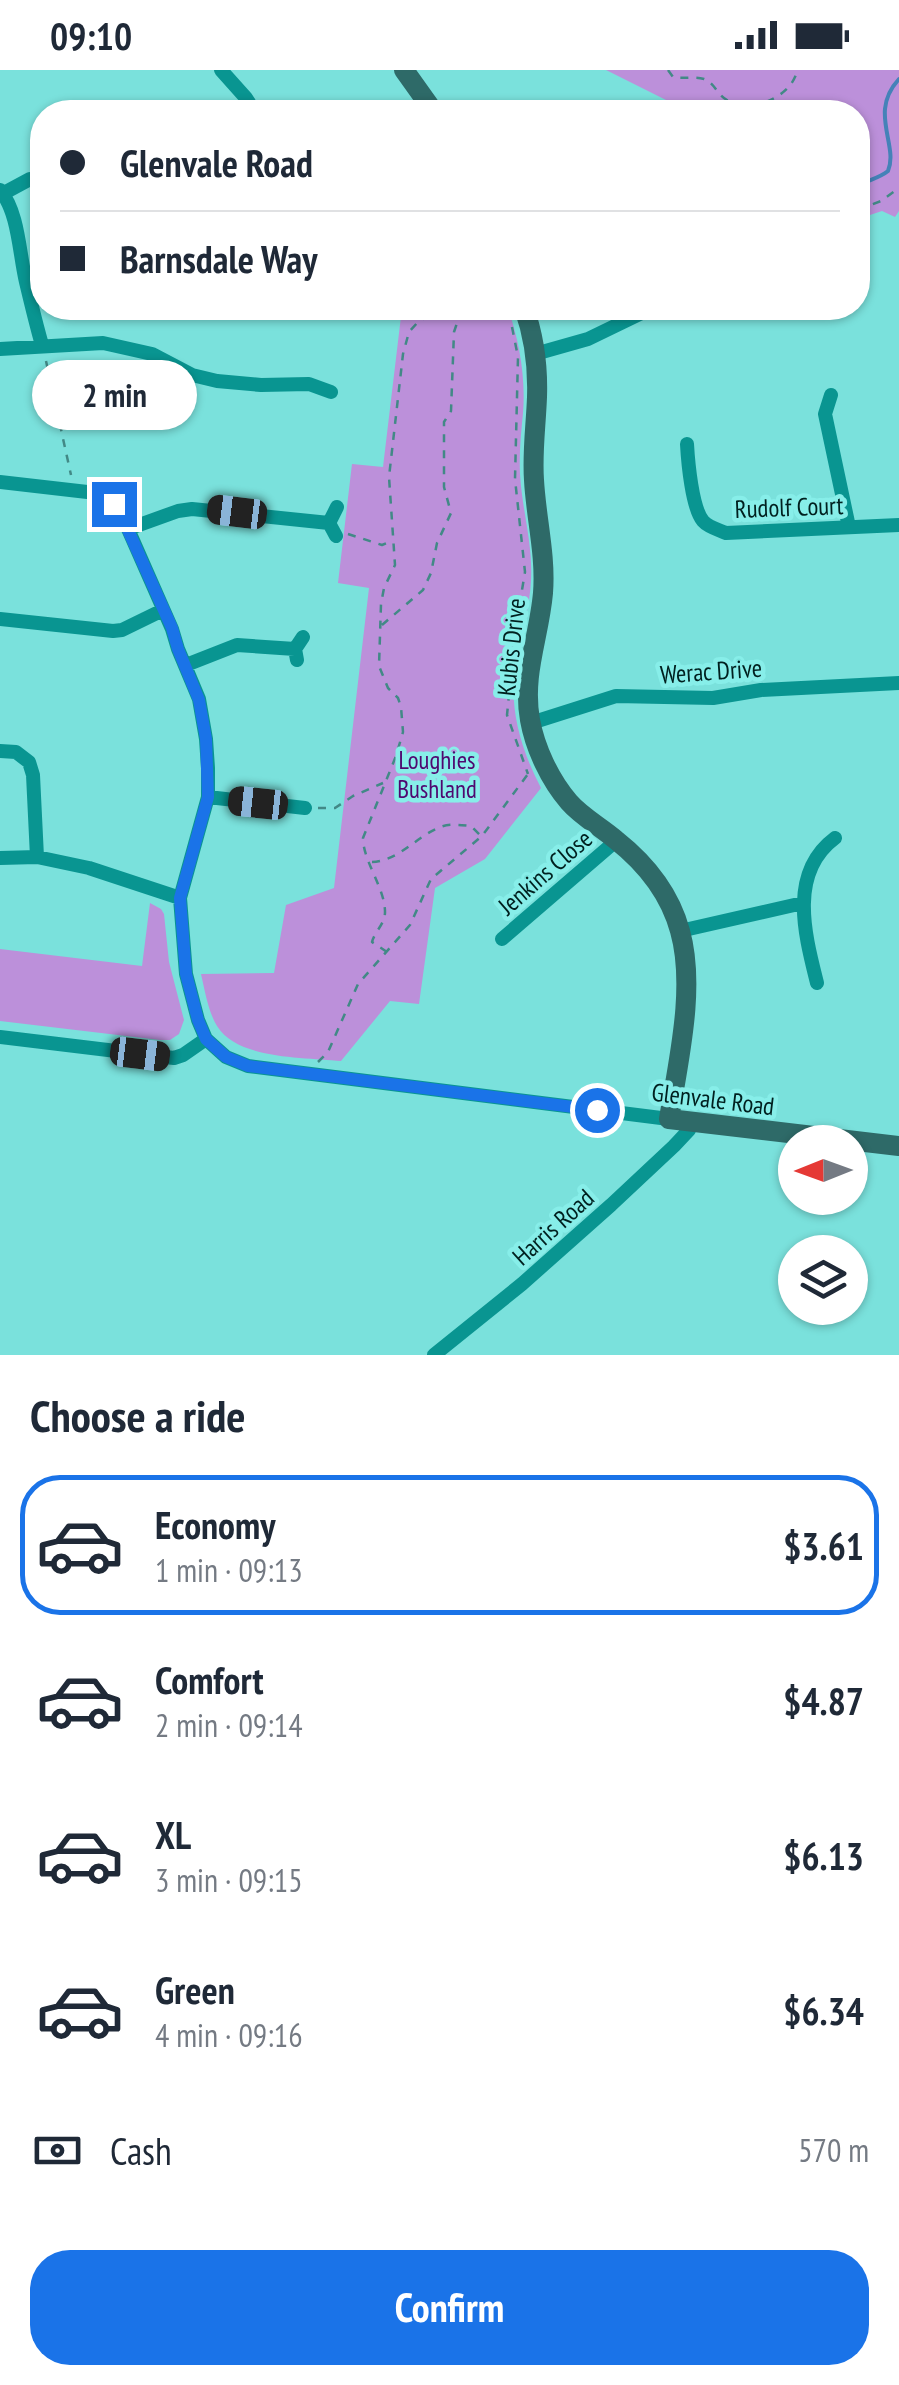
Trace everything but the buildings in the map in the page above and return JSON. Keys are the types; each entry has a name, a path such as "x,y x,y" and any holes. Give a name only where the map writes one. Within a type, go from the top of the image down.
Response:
{"street":[{"path":"221,70 247,100"},
{"path":"404,70 425,100"},
{"path":"30,179 2,191 12,215 30,299"},
{"path":"35,320 42,345"},
{"name":"Kubis Drive","path":"520,320 535,354 538,394 534,480 544,565 542,599 529,662 527,694 531,723 545,764 569,802 644,864 662,889 680,931 686,971 680,1120"},
{"path":"535,354 588,339 627,320"},
{"path":"0,349 103,343 152,354 192,374 217,381 309,384 330,392"},
{"path":"831,396 825,414 848,528"},
{"name":"Rudolf Court","path":"687,444 702,520 726,533 899,524"},
{"path":"0,482 96,493 114,504 164,610 199,700 206,739 208,797 180,898 186,974 206,1039 184,1056 174,1058 0,1037"},
{"path":"128,530 192,508 333,530 336,507"},
{"path":"0,619 113,632 164,610"},
{"path":"186,666 236,645 298,649"},
{"name":"Werac Drive","path":"531,723 616,696 713,698 761,690 899,683"},
{"path":"0,751 16,752 29,762 38,857"},
{"path":"208,797 308,809"},
{"path":"817,983 806,938 803,902 810,868 835,838"},
{"name":"Jenkins Close","path":"502,939 617,840"},
{"path":"0,858 38,857 88,868 180,898"},
{"path":"680,931 803,902"},
{"name":"Glenvale Road","path":"206,1039 226,1057 248,1066 899,1146"},
{"name":"Harris Road","path":"434,1355 522,1284 674,1146 689,1130 680,1120"}],"path":[{"path":"668,70 673,77 711,82 726,100"},
{"path":"764,100 778,96 798,70"},
{"path":"870,206 899,188"},
{"path":"387,952 372,942 386,914 363,838 402,732 398,698 388,688 379,666 381,626 384,588 394,564 390,477 403,354 409,332 424,320"},
{"path":"381,626 423,590 450,513 444,487 444,422 451,410 454,332 458,320"},
{"path":"306,1074 328,1052 358,984 410,925 431,879 482,836 528,774 507,715 526,572 515,479 518,320"},
{"path":"42,345 75,491"},
{"path":"333,530 382,544 394,540"},
{"path":"308,809 335,808 384,782"},
{"path":"371,862 381,862 441,826 471,826 482,836"}],"green space":[{"path":"606,70 899,70 899,211 895,217 882,211 870,215 870,100 666,100"},
{"name":"Loughies Bushland","path":"401,320 512,320 522,373 520,474 531,567 529,599 514,672 514,707 521,740 541,788 485,859 435,888 419,1004 390,1001 341,1061 273,1055 240,1045 217,1026 201,974 274,973 286,905 334,888 369,588 338,583 352,464 383,467"},
{"path":"150,903 164,914 169,962 184,1020 179,1034 170,1040 160,1040 0,1021 0,949 142,966"}],"waterway":[{"path":"870,180 888,171 886,104 899,79"}],"route":[{"path":"114,504 172,628 199,700 206,739 208,797 180,898 186,974 206,1039 226,1057 248,1066 597,1110"}]}
